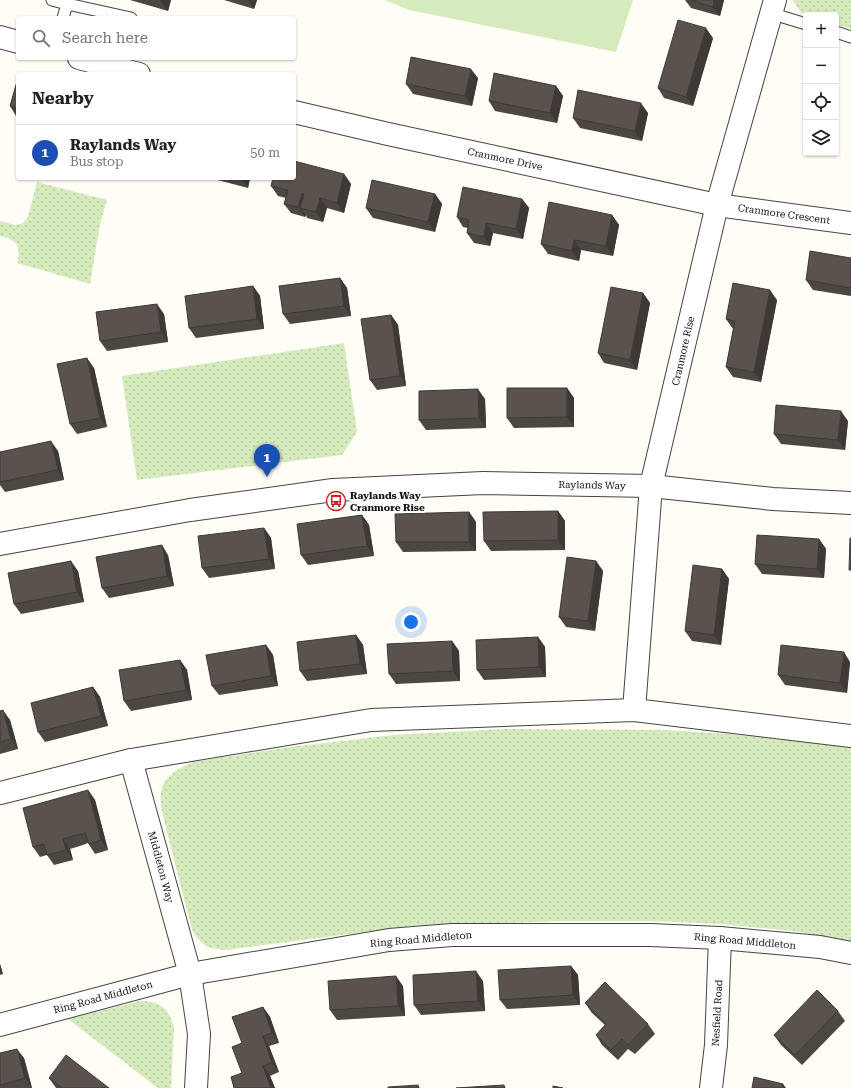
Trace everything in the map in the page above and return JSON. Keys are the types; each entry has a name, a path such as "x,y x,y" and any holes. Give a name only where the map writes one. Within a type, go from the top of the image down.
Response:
{"street":[{"name":"Cranmore Rise","path":"634,710 651,486 717,205 772,6"},
{"path":"0,37 16,41"},
{"path":"86,60 132,72"},
{"name":"Cranmore Drive","path":"296,112 388,134 717,205"},
{"name":"Cranmore Crescent","path":"717,205 851,223"},
{"name":"Raylands Way","path":"0,544 190,510 333,490 484,483 651,486 773,500 851,502"},
{"path":"0,793 131,760 371,720 634,710 851,736"},
{"name":"Middleton Way","path":"131,760 190,974 198,1034 196,1088"},
{"name":"Ring Road Middleton","path":"0,1025 190,974 389,940 452,935 650,934 720,938 820,947 851,953"},
{"name":"Nesfield Road","path":"711,1088 716,1045 720,938"}],"lane":[{"path":"52,0 122,16"},
{"path":"64,16 67,4"},
{"path":"772,6 803,22"},
{"path":"839,33 851,37"}],"green space":[{"path":"385,0 633,0 616,52 409,10"},
{"path":"793,0 851,0 851,29 839,25 839,12 801,13"},
{"path":"37,182 107,200 100,224 90,284 17,263 19,255 17,244 8,238 0,236 0,221 15,225 23,223 28,217"},
{"path":"344,343 357,432 342,455 137,480 122,376"},
{"path":"505,729 663,730 729,734 851,747 851,941 792,931 720,924 656,921 563,921 411,926 226,950 206,946 199,940 192,930 161,805 162,787 168,777 177,770 193,762 290,747 394,735"},
{"path":"140,1001 153,1002 163,1007 172,1021 174,1028 171,1088 158,1088 68,1019"}],"building":[{"path":"691,0 714,0 713,7"},
{"path":"678,20 706,28 686,97 658,88"},
{"path":"411,57 471,69 465,96 406,84"},
{"path":"494,73 556,86 550,113 489,101"},
{"path":"16,85 16,108 10,106"},
{"path":"578,90 641,103 635,131 573,118"},
{"path":"296,162 344,174 337,203 320,198 316,212 300,208 304,194 302,193 298,207 284,204 288,190 271,186 272,180 296,180"},
{"path":"372,180 435,194 428,222 366,208"},
{"path":"463,187 522,199 516,229 486,223 484,237 467,233 469,220 457,217"},
{"path":"549,202 612,215 606,246 574,240 572,251 541,244"},
{"path":"810,251 851,258 851,288 806,280"},
{"path":"340,278 344,306 283,314 279,286"},
{"path":"733,283 770,290 754,372 726,367 735,321 726,319"},
{"path":"253,286 257,319 189,328 185,296"},
{"path":"611,287 643,293 630,360 598,353"},
{"path":"157,304 161,332 100,341 96,312"},
{"path":"391,315 400,376 370,380 361,319"},
{"path":"87,358 100,418 70,424 57,364"},
{"path":"507,388 567,388 567,417 507,418"},
{"path":"478,389 479,418 419,420 419,391"},
{"path":"776,405 841,411 838,440 774,434"},
{"path":"51,441 58,470 0,482 0,452"},
{"path":"558,511 558,540 484,541 483,512"},
{"path":"469,512 469,542 396,542 395,514"},
{"path":"362,515 367,546 301,555 297,524"},
{"path":"264,528 269,559 202,568 198,536"},
{"path":"757,535 819,539 817,569 755,564"},
{"path":"850,538 851,570 849,570"},
{"path":"162,545 167,576 102,588 96,557"},
{"path":"567,557 596,561 588,621 559,617"},
{"path":"71,561 77,592 14,604 8,573"},
{"path":"693,565 722,569 714,635 685,631"},
{"path":"356,635 360,664 300,671 297,642"},
{"path":"538,637 539,667 477,670 476,640"},
{"path":"452,641 453,671 389,674 387,644"},
{"path":"266,645 271,676 212,686 206,655"},
{"path":"781,645 844,652 840,683 778,675"},
{"path":"180,660 186,690 124,701 119,670"},
{"path":"93,687 101,716 38,732 31,703"},
{"path":"3,710 11,739 0,742 0,711"},
{"path":"88,790 101,840 89,844 85,833 77,835 63,839 66,850 47,855 44,844 33,847 23,808"},
{"path":"571,966 573,995 500,1000 498,970"},
{"path":"476,971 478,1001 414,1005 413,975"},
{"path":"396,976 398,1006 330,1010 328,981"},
{"path":"605,982 648,1024 628,1045 622,1039 611,1050 596,1035 606,1024 585,1003"},
{"path":"817,990 838,1011 795,1055 774,1035"},
{"path":"263,1007 272,1033 263,1036 272,1063 263,1066 271,1088 234,1088 231,1077 242,1073 232,1047 242,1043 232,1017"},
{"path":"17,1049 25,1078 0,1085 0,1053"},
{"path":"66,1055 109,1088 62,1088 49,1078"},
{"path":"754,1077 783,1084 783,1088 752,1088"},
{"path":"418,1085 419,1088 388,1088 388,1087"},
{"path":"504,1085 505,1088 456,1088"}],"place":[{"name":"Raylands Way","path":"267,477"},
{"name":"Raylands Way Cranmore Rise","path":"336,501"}]}
